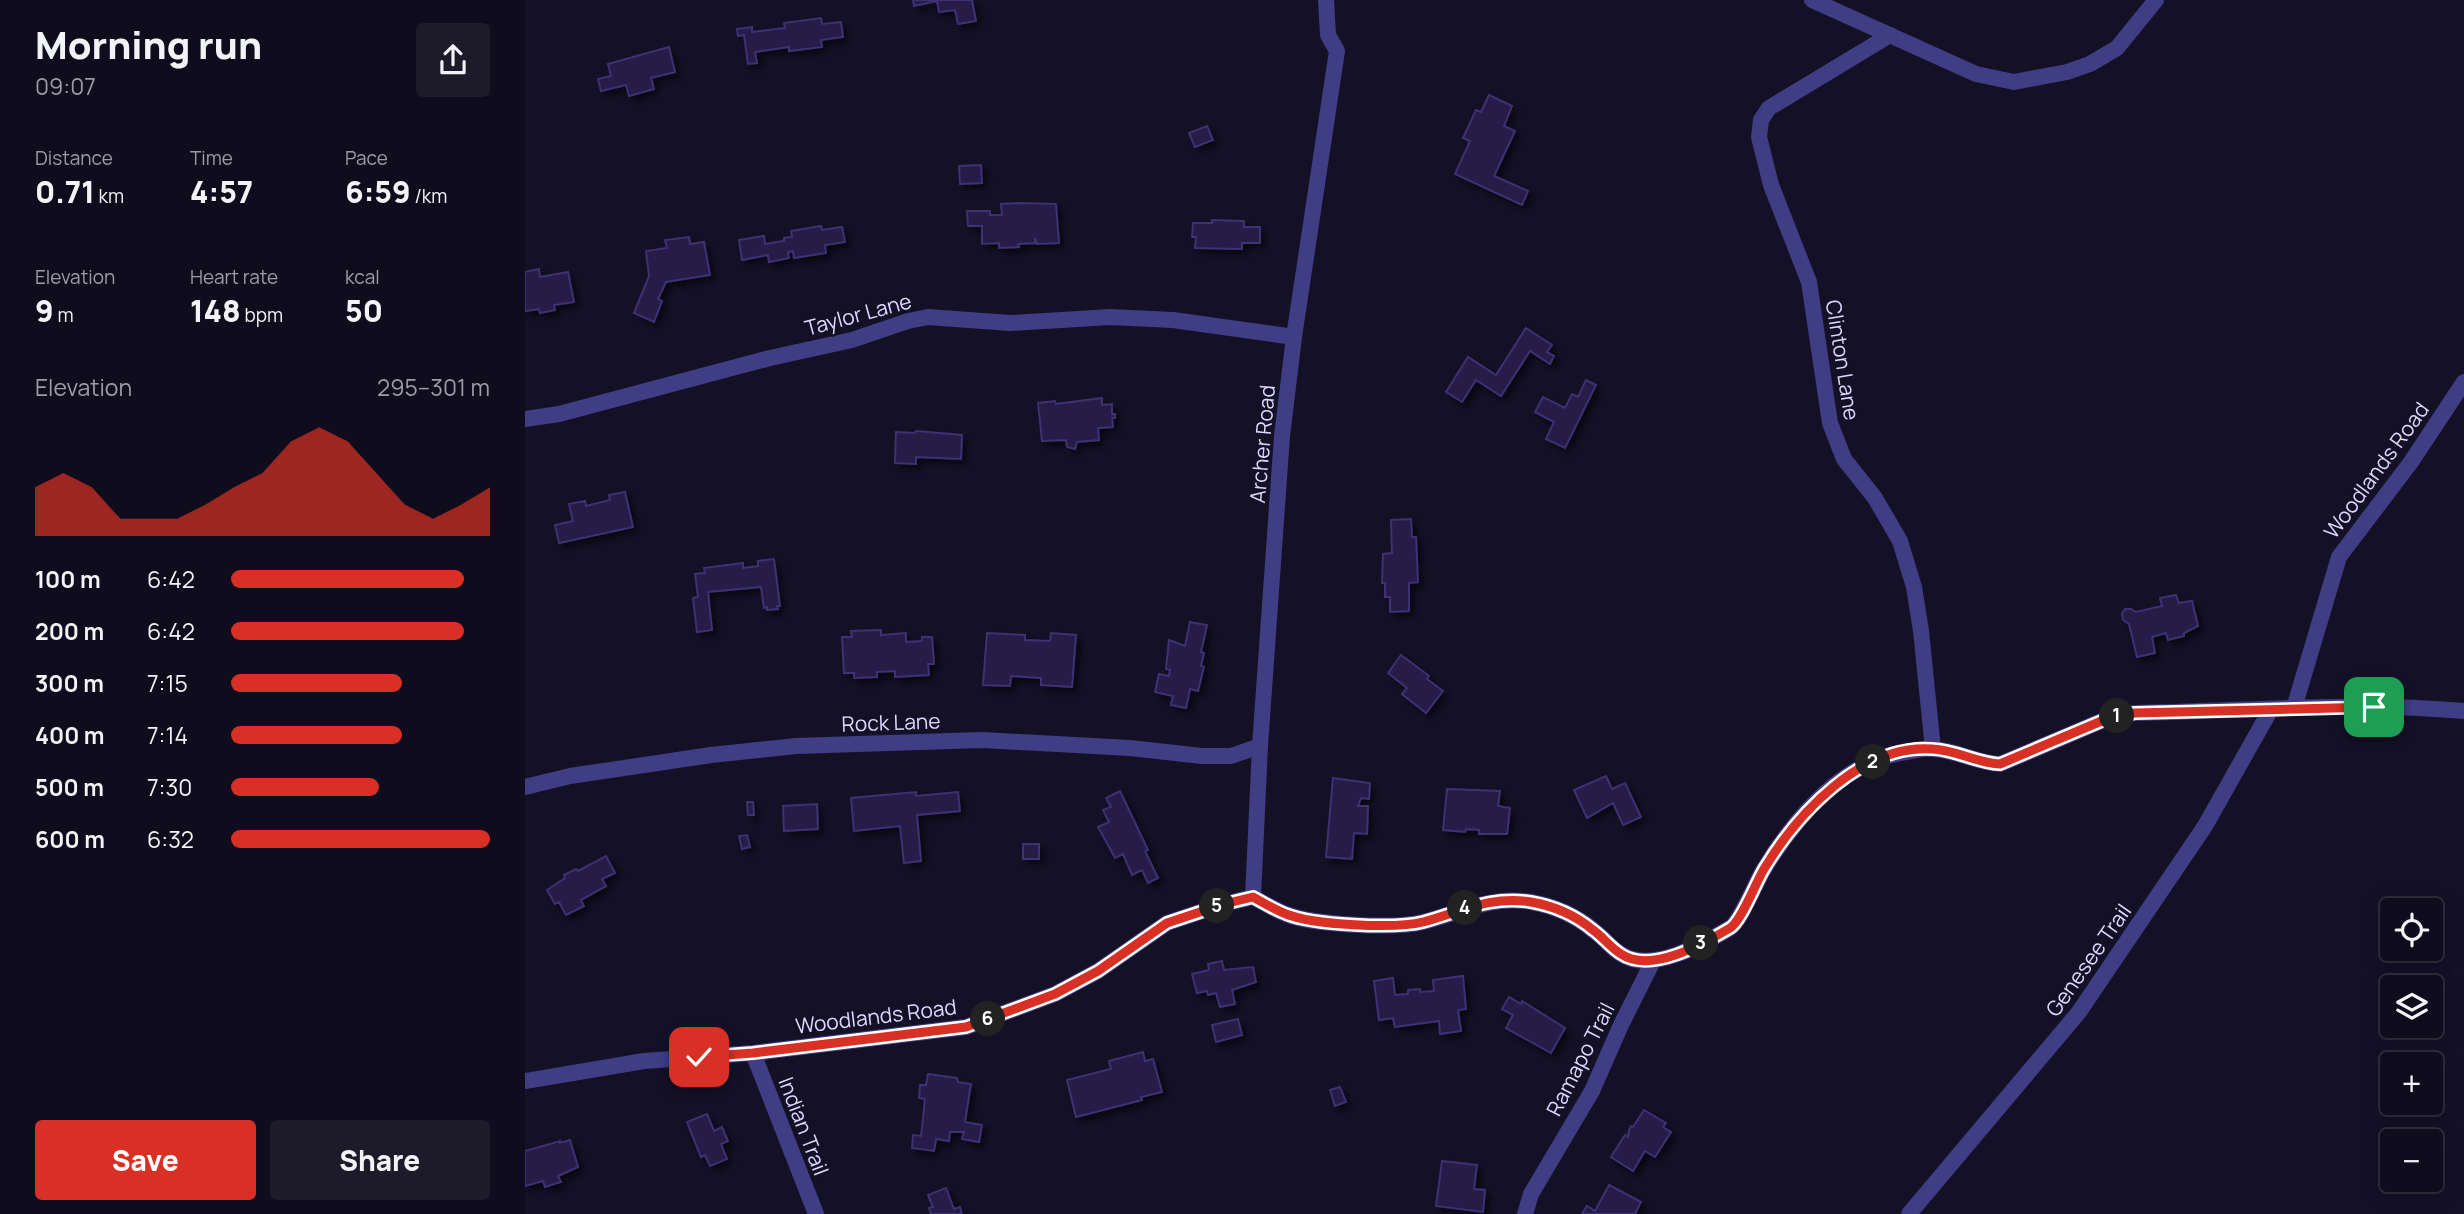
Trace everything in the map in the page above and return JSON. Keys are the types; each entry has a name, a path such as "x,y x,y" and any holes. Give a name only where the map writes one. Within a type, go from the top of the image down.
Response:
{"street":[{"name":"Archer Road","path":"1253,897 1260,746 1282,446 1294,337 1337,51 1328,35 1326,0"},
{"path":"1812,0 1976,75 2014,82 2067,72 2090,64 2117,48 2156,0"},
{"name":"Clinton Lane","path":"1890,35 1769,108 1761,120 1759,137 1771,185 1809,282 1830,423 1844,459 1875,498 1900,541 1914,587 1933,749"},
{"name":"Taylor Lane","path":"525,419 559,414 770,358 852,340 928,317 1010,323 1110,317 1173,320 1294,337"},
{"name":"Woodlands Road","path":"2294,708 2339,557 2411,462 2464,382"},
{"path":"1253,897 1288,915 1324,921 1400,926 1498,900 1531,902 1570,913 1592,928 1622,956 1653,961 1679,954 1734,926 1777,847 1806,811 1847,775 1892,753 1933,749 2000,764 2111,717 2135,713 2419,707 2464,711"},
{"name":"Genesee Trail","path":"1909,1214 2079,1012 2205,826 2270,709"},
{"name":"Rock Lane","path":"525,786 570,776 711,755 796,746 982,740 1130,748 1202,756 1231,756 1260,746"},
{"name":"Woodlands Road","path":"525,1081 644,1060 753,1053 966,1027 1055,994 1098,971 1167,923 1253,897"},
{"name":"Ramapo Trail","path":"1525,1214 1531,1194 1592,1091 1653,961"},
{"name":"Indian Trail","path":"753,1053 816,1214"}],"building":[{"path":"913,0 972,0 976,21 958,24 955,10 939,12 937,1 914,6"},
{"path":"821,18 822,24 841,22 843,37 821,40 822,47 789,51 789,47 755,52 757,63 748,64 744,35 738,36 737,29 752,27 752,32 785,28 784,23"},
{"path":"669,47 675,72 651,78 654,89 629,96 626,85 601,91 598,79 611,76 608,64"},
{"path":"1489,95 1512,106 1504,126 1515,131 1494,176 1528,191 1522,205 1455,174 1470,141 1463,138 1476,110 1481,112"},
{"path":"1207,126 1213,140 1195,147 1189,133"},
{"path":"981,165 982,183 960,184 959,166"},
{"path":"1001,204 1056,204 1059,243 1037,244 1035,238 1035,243 999,248 999,243 982,244 982,226 968,226 967,211 990,211 990,215 1002,215"},
{"path":"1212,220 1244,221 1244,227 1260,227 1260,243 1242,243 1242,249 1195,248 1196,237 1192,237 1193,223 1212,223"},
{"path":"821,226 822,230 842,227 845,242 825,245 826,253 794,258 793,251 788,252 789,258 769,262 768,255 742,260 739,240 764,236 765,244 784,241 784,238 792,237 791,231"},
{"path":"689,237 690,244 704,242 710,275 666,282 658,299 662,301 654,322 634,313 649,276 646,251 667,248 665,240"},
{"path":"539,269 540,277 568,272 574,302 554,305 555,310 540,313 539,309 525,311 525,272"},
{"path":"1526,328 1552,345 1547,352 1554,356 1550,364 1530,351 1501,396 1476,380 1462,402 1446,392 1468,357 1496,375"},
{"path":"1586,380 1596,385 1565,448 1546,439 1554,422 1535,412 1543,397 1565,408 1572,394 1578,397"},
{"path":"1102,398 1102,405 1112,404 1115,418 1112,418 1113,427 1098,428 1099,440 1077,442 1075,449 1067,447 1066,440 1042,441 1038,403 1055,401 1056,404"},
{"path":"896,432 962,435 961,459 916,457 916,464 895,463"},
{"path":"625,492 633,527 559,543 555,525 573,521 569,504 585,501 586,506 610,500 609,495"},
{"path":"1411,519 1412,537 1416,537 1418,582 1409,583 1409,611 1390,612 1390,597 1385,597 1385,583 1382,583 1383,554 1392,553 1391,520"},
{"path":"774,559 780,606 777,606 778,609 764,608 761,587 708,592 712,630 697,632 693,598 698,597 695,574 705,573 704,568 743,563 743,568 758,566 758,561"},
{"path":"2176,595 2179,603 2192,601 2198,626 2184,633 2184,636 2168,640 2166,633 2152,637 2155,653 2137,657 2129,624 2123,620 2125,609 2136,612 2162,606 2160,598"},
{"path":"1190,622 1207,625 1201,652 1204,653 1201,666 1204,667 1198,691 1190,689 1186,708 1171,705 1173,696 1155,692 1159,674 1169,676 1170,670 1166,669 1169,640 1185,646"},
{"path":"881,630 881,635 906,633 906,642 932,637 934,664 928,664 929,675 895,677 895,671 877,672 877,677 854,678 854,673 844,673 842,637 852,637 851,631"},
{"path":"987,633 1025,635 1025,640 1050,641 1051,633 1076,635 1072,687 1041,685 1041,678 1011,676 1010,686 983,685"},
{"path":"1401,655 1429,676 1427,679 1443,691 1426,713 1402,694 1407,688 1388,673"},
{"path":"1606,776 1612,789 1625,783 1641,817 1623,825 1613,803 1587,818 1574,790"},
{"path":"1333,778 1370,783 1369,799 1361,798 1358,806 1368,806 1367,834 1354,833 1352,859 1326,857"},
{"path":"1447,789 1500,791 1498,806 1510,808 1507,834 1479,834 1479,830 1466,829 1465,832 1443,830"},
{"path":"1120,791 1158,878 1148,883 1142,870 1132,875 1123,854 1115,858 1098,827 1109,822 1103,810 1111,807 1106,798"},
{"path":"916,792 916,796 958,792 960,811 917,815 921,861 904,863 900,826 854,831 851,798"},
{"path":"747,802 753,802 754,815 748,815"},
{"path":"817,804 818,829 784,831 783,806"},
{"path":"747,835 750,847 742,849 739,836"},
{"path":"1023,844 1039,844 1039,859 1023,859"},
{"path":"606,856 615,873 602,879 606,886 581,900 584,906 566,915 559,902 555,904 547,890 565,878 564,875 576,869 578,871"},
{"path":"1222,961 1224,970 1253,967 1256,982 1232,990 1235,1004 1220,1007 1216,993 1197,993 1192,974 1209,970 1208,964"},
{"path":"1463,976 1466,1009 1458,1010 1461,1031 1440,1034 1439,1021 1395,1027 1393,1018 1379,1020 1374,981 1393,978 1395,995 1408,994 1408,990 1434,991 1433,980"},
{"path":"1509,997 1521,1004 1522,1001 1565,1028 1551,1053 1506,1028 1513,1015 1502,1009"},
{"path":"1238,1019 1242,1035 1216,1042 1212,1025"},
{"path":"1143,1052 1145,1061 1153,1059 1162,1092 1076,1117 1067,1080 1111,1069 1109,1061"},
{"path":"928,1074 957,1078 958,1082 971,1084 965,1122 982,1125 979,1142 962,1139 964,1132 950,1132 949,1141 936,1139 934,1151 912,1148 913,1135 921,1136 925,1099 919,1098 920,1085 926,1085"},
{"path":"1340,1087 1346,1102 1335,1106 1330,1090"},
{"path":"1644,1110 1666,1123 1663,1127 1671,1132 1655,1157 1645,1151 1633,1171 1611,1157 1625,1135 1628,1137 1631,1126 1633,1127"},
{"path":"707,1114 714,1131 722,1127 728,1141 721,1144 727,1159 710,1166 705,1155 701,1157 687,1122"},
{"path":"570,1140 578,1167 558,1176 561,1182 545,1187 543,1181 525,1186 525,1151"},
{"path":"1442,1161 1477,1165 1474,1189 1485,1190 1483,1212 1436,1206"},
{"path":"1609,1185 1641,1202 1635,1214 1582,1214 1587,1206 1595,1211"},
{"path":"946,1188 954,1209 960,1207 962,1214 931,1214 929,1208 933,1207 928,1195"}],"route":[{"path":"699,1057 966,1027 1055,994 1098,971 1167,923 1253,897 1288,915 1324,921 1400,926 1498,900 1531,902 1570,913 1592,928 1622,956 1653,961 1679,954 1734,926 1777,847 1806,811 1847,775 1892,753 1933,749 2000,764 2111,717 2135,713 2374,707"}]}
